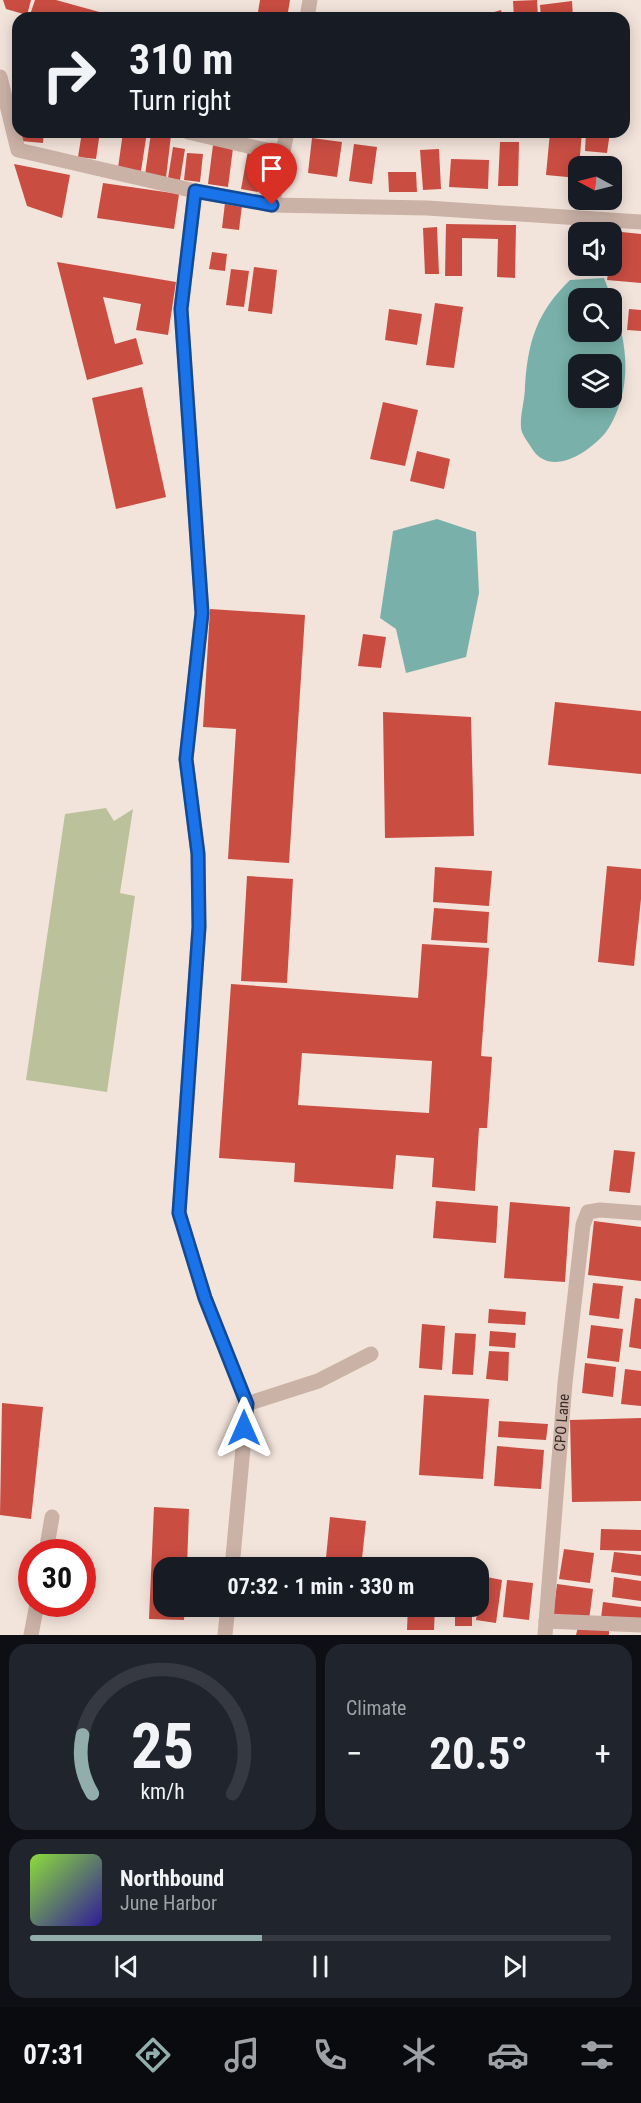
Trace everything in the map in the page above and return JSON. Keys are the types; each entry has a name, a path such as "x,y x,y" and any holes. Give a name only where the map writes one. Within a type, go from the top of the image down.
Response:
{"street":[{"path":"1,83 12,126"},
{"path":"15,138 18,150 195,191 272,205 427,208 641,222"},
{"path":"214,138 283,154"},
{"path":"272,205 286,138"},
{"path":"195,191 181,309 202,613 186,759 198,854 199,927 179,1213 205,1298 247,1404 233,1557"},
{"name":"CPO Lane","path":"546,1628 565,1383 583,1225 588,1212 600,1210 641,1213"},
{"path":"247,1404 318,1381 371,1354"},
{"path":"48,1539 52,1517"},
{"path":"31,1635 34,1617"},
{"path":"225,1635 227,1617"},
{"path":"546,1628 641,1625"}],"green space":[{"path":"106,808 114,821 133,809 120,893 135,896 107,1092 26,1080 65,814"}],"water":[{"path":"604,278 608,288 568,288 568,342 622,342 622,335 625,372 622,394 622,354 568,354 568,408 618,408 609,427 599,440 580,454 558,462 548,461 539,456 531,447 521,430 521,417 532,341 542,316 570,280"},
{"path":"437,519 476,532 479,593 466,657 406,673 396,629 380,618 393,531"}],"building":[{"path":"3,0 31,0 28,12 6,9"},
{"path":"35,0 56,0 99,12 31,12"},
{"path":"260,0 290,0 288,12 258,12"},
{"path":"537,0 538,12 514,12 513,1"},
{"path":"572,1 573,12 541,12 540,5"},
{"path":"21,138 43,138 43,143 21,141"},
{"path":"81,138 99,138 96,159 78,157"},
{"path":"122,138 146,138 141,171 118,168"},
{"path":"150,138 171,138 166,178 145,175"},
{"path":"312,138 342,142 337,177 308,173"},
{"path":"549,138 581,138 580,156 568,156 568,177 546,175"},
{"path":"586,138 609,138 607,153 585,151"},
{"path":"500,142 519,142 518,186 498,186"},
{"path":"354,144 377,147 372,184 349,181"},
{"path":"213,145 233,148 228,187 208,184"},
{"path":"173,147 185,149 180,180 168,178"},
{"path":"439,149 441,189 423,190 420,150"},
{"path":"248,151 265,154 258,192 241,189"},
{"path":"187,153 203,154 200,182 184,180"},
{"path":"451,159 489,160 488,189 449,187"},
{"path":"14,164 70,175 62,218 27,206"},
{"path":"388,172 416,172 417,192 389,192"},
{"path":"103,183 179,194 174,229 97,218"},
{"path":"225,203 242,205 239,230 222,228"},
{"path":"446,224 516,225 515,278 497,277 498,239 462,238 462,276 445,276"},
{"path":"437,227 439,274 425,274 423,228"},
{"path":"622,232 641,234 641,283 607,280 608,276 622,276"},
{"path":"212,252 227,254 225,271 209,269"},
{"path":"57,262 176,282 168,335 136,330 141,304 103,297 115,344 136,338 143,364 87,380"},
{"path":"254,267 277,270 272,314 248,311"},
{"path":"231,269 249,271 244,307 226,305"},
{"path":"435,303 463,307 454,368 426,365"},
{"path":"389,309 422,314 417,345 385,340"},
{"path":"629,309 641,310 641,331 627,330"},
{"path":"142,387 166,497 116,509 92,398"},
{"path":"383,402 418,410 405,466 370,459"},
{"path":"417,451 450,459 444,489 410,481"},
{"path":"210,609 305,615 289,863 228,859 236,729 203,727"},
{"path":"363,634 386,637 381,668 358,666"},
{"path":"555,702 641,711 641,774 548,765"},
{"path":"383,712 471,717 474,836 385,838"},
{"path":"607,866 641,869 641,899 634,966 598,962"},
{"path":"435,867 492,871 489,906 433,902"},
{"path":"247,876 293,879 287,983 241,981"},
{"path":"434,908 489,912 487,943 431,940"},
{"path":"422,944 489,948 481,1056 492,1057 487,1128 479,1128 475,1191 432,1187 434,1158 396,1155 393,1189 294,1182 295,1163 219,1158 231,984 418,998","holes":["302,1053 432,1061 429,1113 298,1105"]},
{"path":"614,1150 635,1152 630,1193 609,1191"},
{"path":"436,1201 498,1206 496,1243 433,1238"},
{"path":"510,1202 570,1207 565,1282 504,1278"},
{"path":"594,1221 641,1227 641,1281 588,1275"},
{"path":"593,1283 623,1286 619,1319 589,1315"},
{"path":"635,1298 641,1299 641,1349 629,1347"},
{"path":"489,1309 526,1312 525,1325 488,1323"},
{"path":"422,1324 445,1326 442,1370 419,1368"},
{"path":"591,1325 623,1329 619,1362 587,1358"},
{"path":"490,1331 516,1333 515,1348 489,1346"},
{"path":"455,1333 476,1334 473,1375 452,1374"},
{"path":"489,1351 509,1352 508,1381 486,1379"},
{"path":"585,1363 616,1367 613,1397 582,1393"},
{"path":"625,1369 641,1371 641,1406 621,1404"},
{"path":"424,1395 489,1399 483,1479 419,1475"},
{"path":"2,1403 43,1407 31,1519 0,1515"},
{"path":"641,1418 641,1501 572,1502 570,1420"},
{"path":"499,1421 548,1424 546,1440 498,1437"},
{"path":"497,1446 544,1450 541,1489 494,1486"},
{"path":"154,1507 189,1509 187,1557 153,1557 153,1617 184,1617 184,1620 149,1619"},
{"path":"330,1517 366,1521 362,1557 326,1557"},
{"path":"601,1529 641,1530 641,1551 600,1550"},
{"path":"564,1549 594,1553 590,1583 559,1579"},
{"path":"614,1552 641,1555 641,1576 611,1572"},
{"path":"489,1577 502,1580 496,1623 476,1620 476,1617 489,1617"},
{"path":"614,1577 641,1581 641,1601 612,1597"},
{"path":"507,1580 533,1583 529,1620 503,1617"},
{"path":"557,1584 593,1589 589,1620 553,1615"},
{"path":"603,1602 641,1607 641,1623 601,1618"},
{"path":"408,1617 435,1617 434,1630 407,1630"},
{"path":"455,1617 472,1617 472,1626 455,1626"},
{"path":"578,1627 609,1631 609,1635 576,1635"}],"route":[{"path":"244,1428 247,1404 205,1298 179,1213 199,927 198,854 186,759 202,613 181,309 195,191 272,205"}]}
